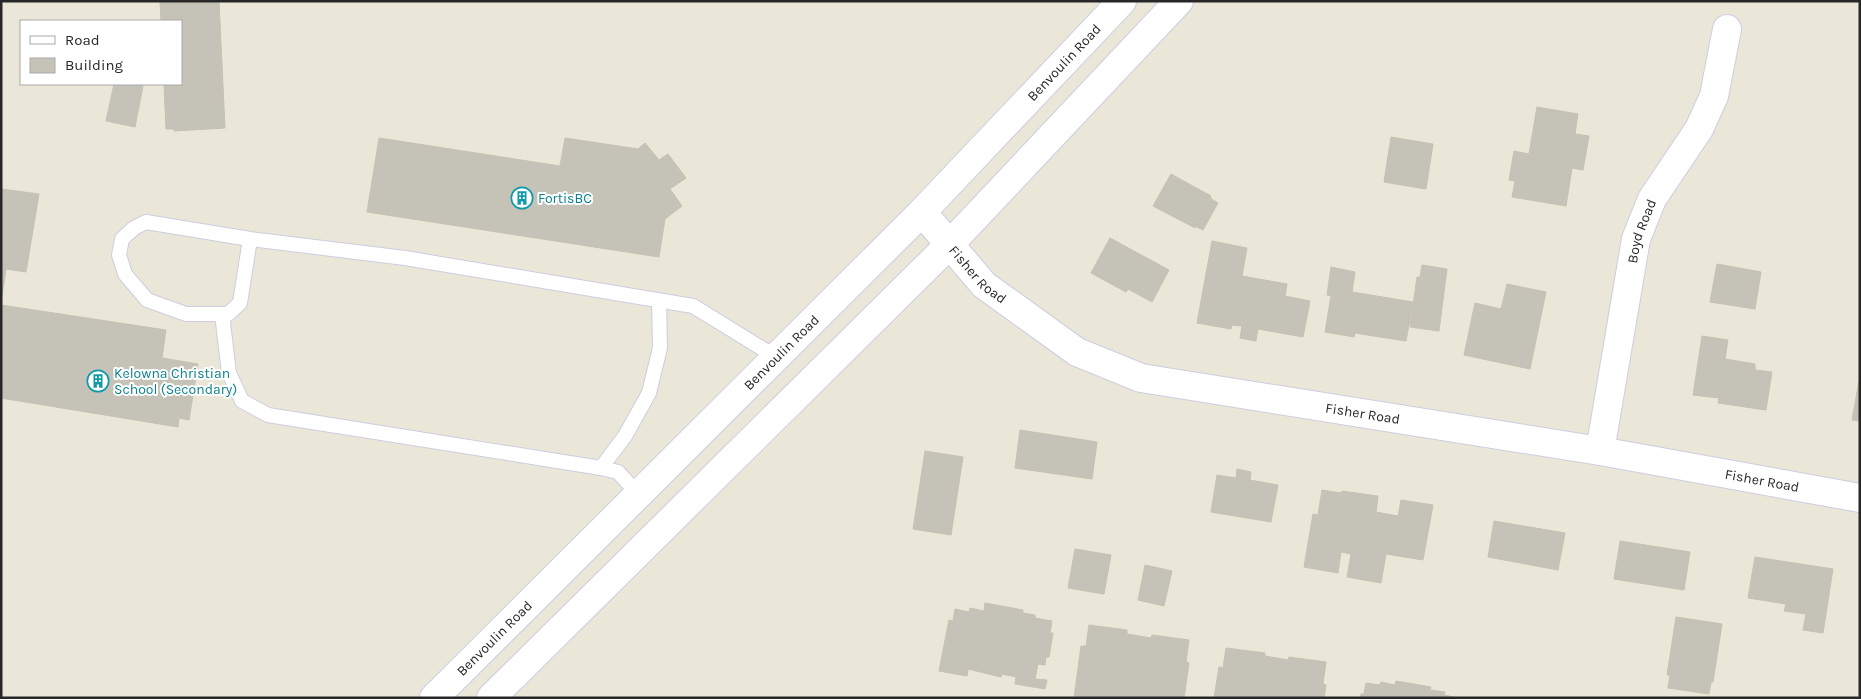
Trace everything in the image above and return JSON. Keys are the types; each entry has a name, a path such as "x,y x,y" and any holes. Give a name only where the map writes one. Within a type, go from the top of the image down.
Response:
{"main road":[{"name":"Benvoulin Road","path":"434,698 922,212 1122,1"},
{"path":"491,698 949,245 1179,1"},
{"name":"Boyd Road","path":"1600,452 1636,239 1652,199 1698,129 1714,96 1727,28"},
{"name":"Fisher Road","path":"922,212 984,285 1077,352 1141,378 1600,452 1860,498"}],"lane":[{"path":"250,239 240,303 228,314 186,314 147,300 125,274 119,255 122,239 134,228 146,222 250,239 405,258 693,306 776,356"},
{"path":"601,468 625,436 649,393 660,348 659,300"},
{"path":"222,314 228,373 242,401 268,415 601,468 618,472 639,495"}],"building":[{"path":"160,1 219,1 225,128 174,131 174,129 166,129 164,85 182,85 182,20 161,20"},
{"path":"114,85 143,86 135,127 106,121"},
{"path":"1537,107 1578,114 1575,134 1589,136 1583,170 1572,168 1566,206 1512,197 1515,181 1509,180 1514,151 1529,154"},
{"path":"1391,137 1433,144 1426,189 1384,182"},
{"name":"FortisBC","path":"379,138 560,166 565,138 638,149 645,143 659,160 668,154 686,178 670,189 682,206 665,219 659,257 367,212"},
{"path":"1171,174 1211,196 1210,198 1218,203 1203,230 1195,226 1195,228 1153,206"},
{"path":"1,189 39,194 26,272 6,269 1,303"},
{"path":"1110,238 1169,270 1152,302 1128,289 1126,292 1091,273"},
{"path":"1212,241 1247,248 1242,276 1287,284 1285,296 1310,301 1303,337 1258,329 1256,341 1240,338 1242,326 1232,325 1231,329 1197,323"},
{"path":"1717,264 1761,272 1755,309 1710,302"},
{"path":"1422,265 1447,269 1439,331 1410,327 1417,277 1420,277"},
{"path":"1331,267 1355,272 1352,292 1413,302 1406,341 1355,333 1354,337 1325,332 1331,296 1327,295"},
{"path":"1507,284 1546,292 1530,369 1464,355 1475,303 1501,309"},
{"name":"Kelowna Christian School (Secondary)","path":"1,305 166,330 162,358 198,364 189,420 179,418 178,427 1,398"},
{"path":"1702,336 1728,340 1725,359 1755,364 1755,370 1772,372 1766,410 1718,403 1719,398 1693,395"},
{"path":"1860,381 1860,421 1852,420"},
{"path":"1020,430 1097,442 1092,479 1015,468"},
{"path":"925,451 963,457 951,535 913,529"},
{"path":"1237,469 1251,472 1250,480 1278,485 1271,522 1211,512 1217,475 1236,478"},
{"path":"1322,490 1378,496 1376,512 1398,516 1401,500 1433,505 1423,560 1386,554 1381,583 1347,577 1351,554 1341,552 1338,573 1304,567 1313,514 1318,515"},
{"path":"1494,521 1565,533 1558,570 1488,557"},
{"path":"1620,541 1690,552 1684,590 1614,579"},
{"path":"1075,549 1111,555 1104,594 1068,588"},
{"path":"1755,557 1833,569 1823,633 1803,630 1806,614 1784,611 1786,604 1748,598"},
{"path":"1145,565 1172,571 1164,606 1138,600"},
{"path":"985,603 1023,610 1023,613 1035,615 1035,618 1052,621 1050,633 1053,633 1049,657 1046,657 1045,665 1038,664 1035,679 1047,680 1045,689 1015,684 1016,677 1002,674 1001,677 968,669 967,676 939,671 949,620 953,621 955,609 969,612 970,608 984,611"},
{"path":"1676,617 1722,624 1713,682 1711,682 1709,694 1668,688 1670,675 1667,675"},
{"path":"1089,625 1127,630 1127,634 1151,638 1152,635 1189,640 1186,662 1189,663 1184,698 1074,698 1081,646 1086,646"},
{"path":"1226,648 1265,653 1265,656 1288,660 1289,657 1326,662 1323,684 1326,685 1324,698 1214,698 1219,667 1223,668"},
{"path":"1396,681 1431,687 1430,690 1445,692 1444,695 1459,698 1360,698 1361,694 1364,694 1366,683 1380,685 1381,682 1395,685"}],"place":[{"name":"FortisBC","path":"522,198"},
{"name":"Kelowna Christian School (Secondary)","path":"98,381"}]}
